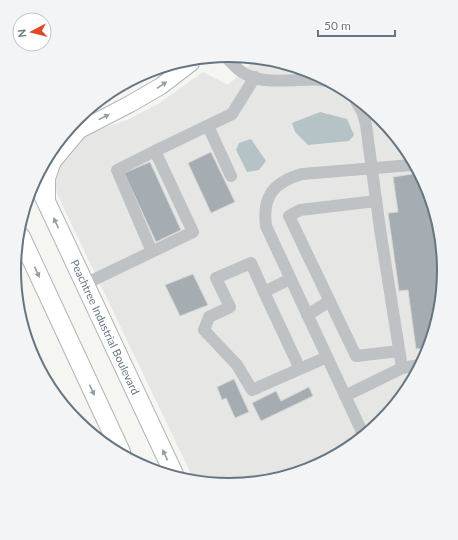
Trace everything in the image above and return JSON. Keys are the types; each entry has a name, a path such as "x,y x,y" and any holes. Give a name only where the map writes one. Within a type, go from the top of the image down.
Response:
{"highway":[{"path":"46,200 46,178 52,161 67,140"},
{"name":"Peachtree Industrial Boulevard","path":"39,186 172,470"},
{"path":"23,242 120,447"}],"main road":[{"path":"73,133 161,86 187,66"}],"lane":[{"path":"231,62 248,76 273,81 314,80"},
{"path":"152,252 116,170 232,114 255,77"},
{"path":"360,109 366,125 371,169 402,368"},
{"path":"208,126 231,176"},
{"path":"85,284 193,232 155,151"},
{"path":"362,430 266,226 264,215 266,203 272,190 279,184 292,177 302,174 409,165"},
{"path":"376,201 300,210 289,216 356,356 399,351"},
{"path":"300,369 251,263 216,278 230,307 209,317 204,330 237,365 252,390 300,369 327,357"},
{"path":"264,292 290,279"},
{"path":"307,314 330,301"},
{"path":"345,396 402,368 414,366"}],"shaded area":[{"path":"251,63 270,66 296,73 321,83 356,105 376,123 394,143 416,178 430,216 437,256 437,284 430,324 416,362 394,397 376,417 356,435 321,457 283,471 243,478 215,478 191,474 57,194 54,176 73,142 100,129 127,120 158,104 203,72 228,85"},
{"path":"320,112 347,119 354,135 349,141 308,145 295,132 292,123"},
{"path":"251,139 266,161 259,170 247,172 236,150 239,143"}],"building":[{"path":"211,152 235,202 211,213 188,163"},
{"path":"150,162 181,230 156,242 124,173"},
{"path":"414,174 416,178 430,216 437,256 437,284 433,311 422,348 416,349 408,290 399,291 388,213 398,212 393,177"},
{"path":"193,274 208,305 180,316 165,285"},
{"path":"234,379 249,412 235,418 226,398 222,400 217,387"},
{"path":"309,387 313,396 261,421 252,403 276,391 281,401"}]}
